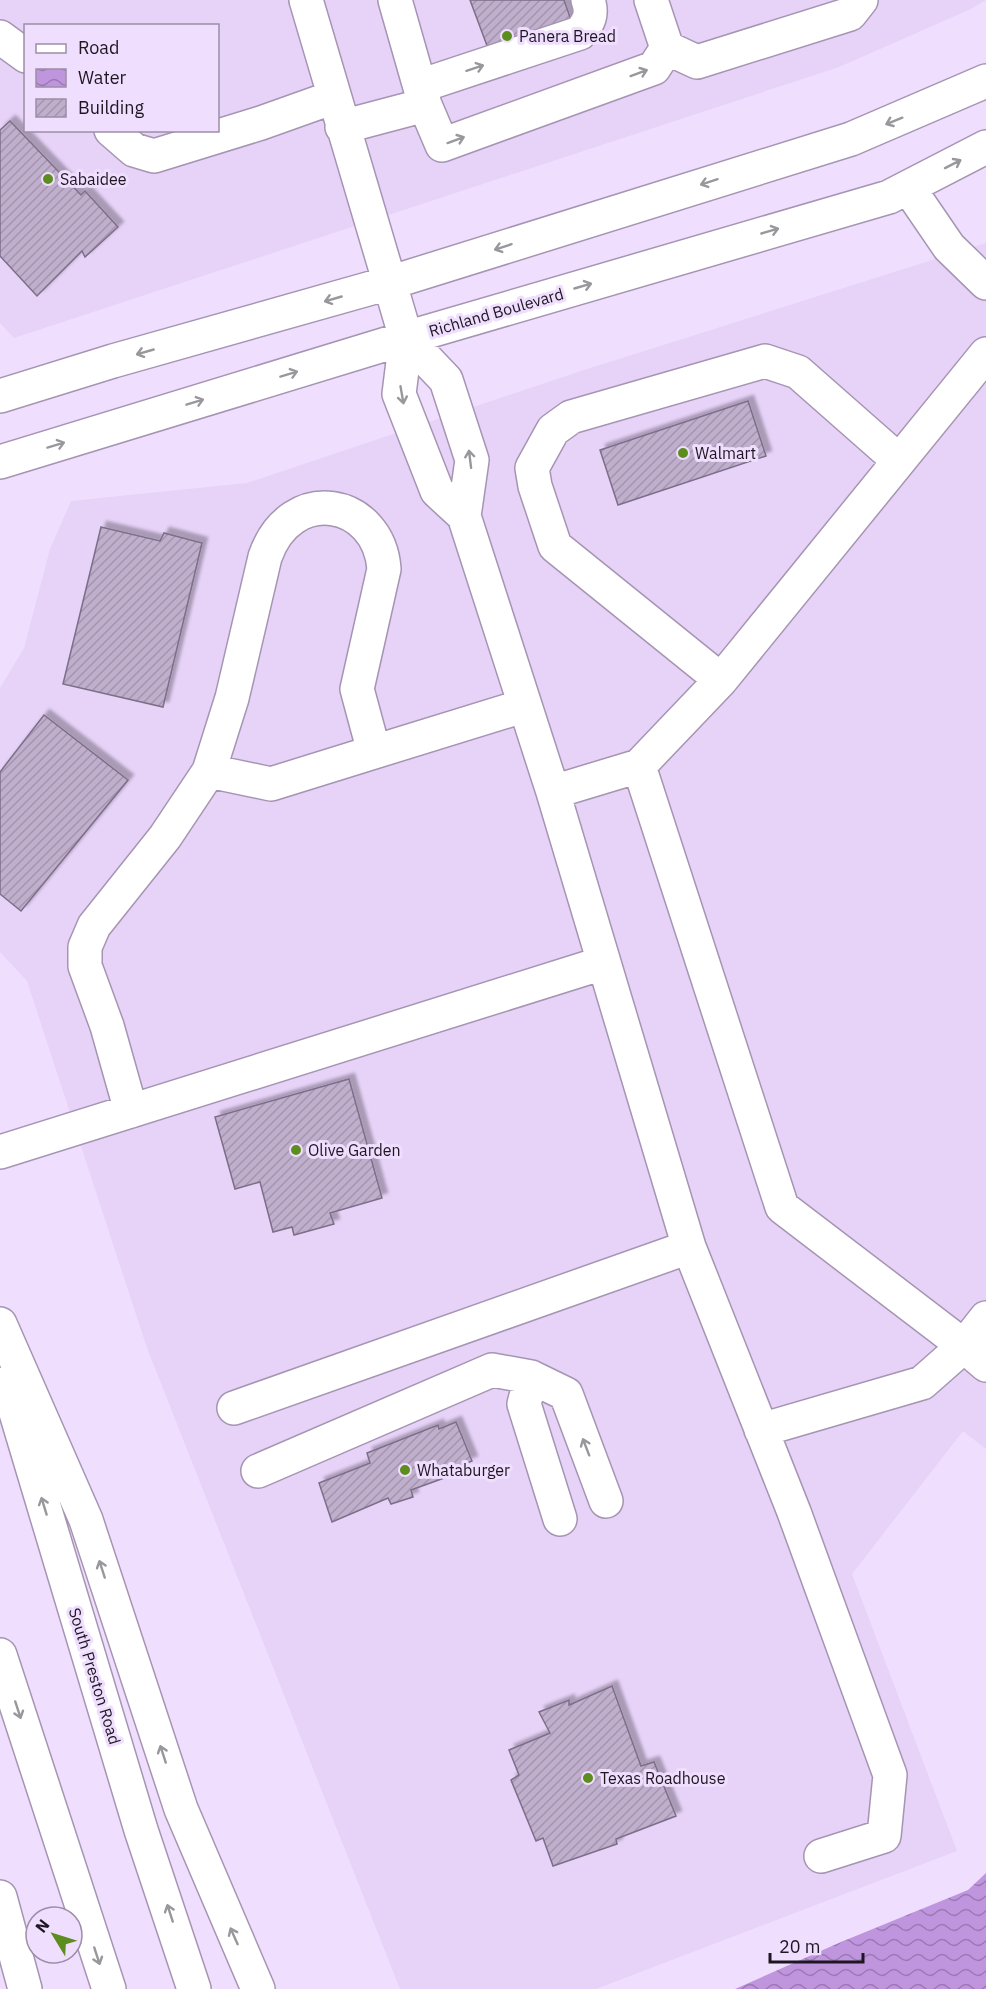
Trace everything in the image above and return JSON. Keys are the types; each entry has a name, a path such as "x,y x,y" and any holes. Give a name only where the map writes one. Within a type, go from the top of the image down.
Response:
{"street":[{"path":"306,0 406,338 399,394 437,491 464,516"},
{"path":"395,0 422,96 442,145 654,68 667,48"},
{"path":"113,132 134,150 154,156 261,123 338,112 422,96 580,33 589,22 592,10 588,0"},
{"path":"651,0 667,48 697,62 850,14 861,0"},
{"path":"0,37 24,55"},
{"path":"0,396 113,361 389,283 851,138 986,81"},
{"name":"Richland Boulevard","path":"0,462 406,338 889,197 986,147"},
{"path":"908,187 949,247 986,283"},
{"path":"406,338 446,380 472,460 464,516 523,706 553,792 688,1247 794,1512 890,1775 884,1836 821,1856"},
{"path":"553,792 639,766 720,680 986,354"},
{"path":"720,680 555,546 535,486 532,468 553,430 571,417 765,362 798,372 898,460"},
{"path":"131,1111 107,1026 85,966 85,947 94,926 165,837 209,771 232,698 272,540 284,523 299,513 314,508 330,508 355,518 376,540 383,554 384,569 357,689 374,752"},
{"path":"209,771 271,784 523,706"},
{"path":"639,766 782,1207 975,1355"},
{"path":"0,1152 603,963"},
{"path":"234,1408 688,1247"},
{"path":"760,1430 922,1383 975,1355 986,1318"},
{"path":"0,1324 86,1520 181,1809 258,1989"},
{"name":"South Preston Road","path":"0,1361 141,1830 194,1989"},
{"path":"258,1471 492,1370 531,1377 566,1394 606,1501"},
{"path":"531,1377 524,1404 560,1519"},
{"path":"0,1655 109,1989"},
{"path":"0,1897 25,1989"}],"shaded area":[{"path":"0,0 986,0 971,9 839,67 14,338 0,323"},
{"path":"986,243 986,1449 963,1431 852,1574 957,1851 596,1989 400,1989 147,1348 27,981 0,952 0,688 24,648 50,549 71,501 247,483 581,371"}],"water":[{"path":"986,1873 986,1989 735,1989 841,1942 968,1890"}],"building":[{"name":"Panera Bread","path":"470,0 564,0 571,20 489,51"},
{"path":"10,121 81,195 85,191 118,227 85,257 82,251 37,296 0,256 0,130"},
{"name":"Walmart","path":"748,401 766,456 618,505 600,450"},
{"path":"101,527 160,541 164,533 202,543 163,707 63,684"},
{"path":"44,715 128,780 21,911 0,894 0,772"},
{"name":"Olive Garden","path":"349,1079 382,1198 330,1213 334,1224 294,1235 292,1227 273,1232 260,1182 235,1189 215,1117"},
{"name":"Whataburger","path":"456,1422 472,1461 456,1467 458,1473 411,1490 413,1497 391,1504 388,1498 332,1522 319,1483 370,1463 367,1453 438,1425 439,1429"},
{"name":"Texas Roadhouse","path":"612,1686 641,1766 654,1762 676,1816 616,1839 617,1844 553,1866 543,1838 536,1841 511,1780 519,1775 509,1750 550,1733 539,1712 569,1700 569,1705"}],"place":[{"name":"Panera Bread","path":"507,36"},
{"name":"Sabaidee","path":"48,179"},
{"name":"Walmart","path":"683,453"},
{"name":"Olive Garden","path":"296,1150"},
{"name":"Whataburger","path":"405,1470"},
{"name":"Texas Roadhouse","path":"588,1778"}]}
